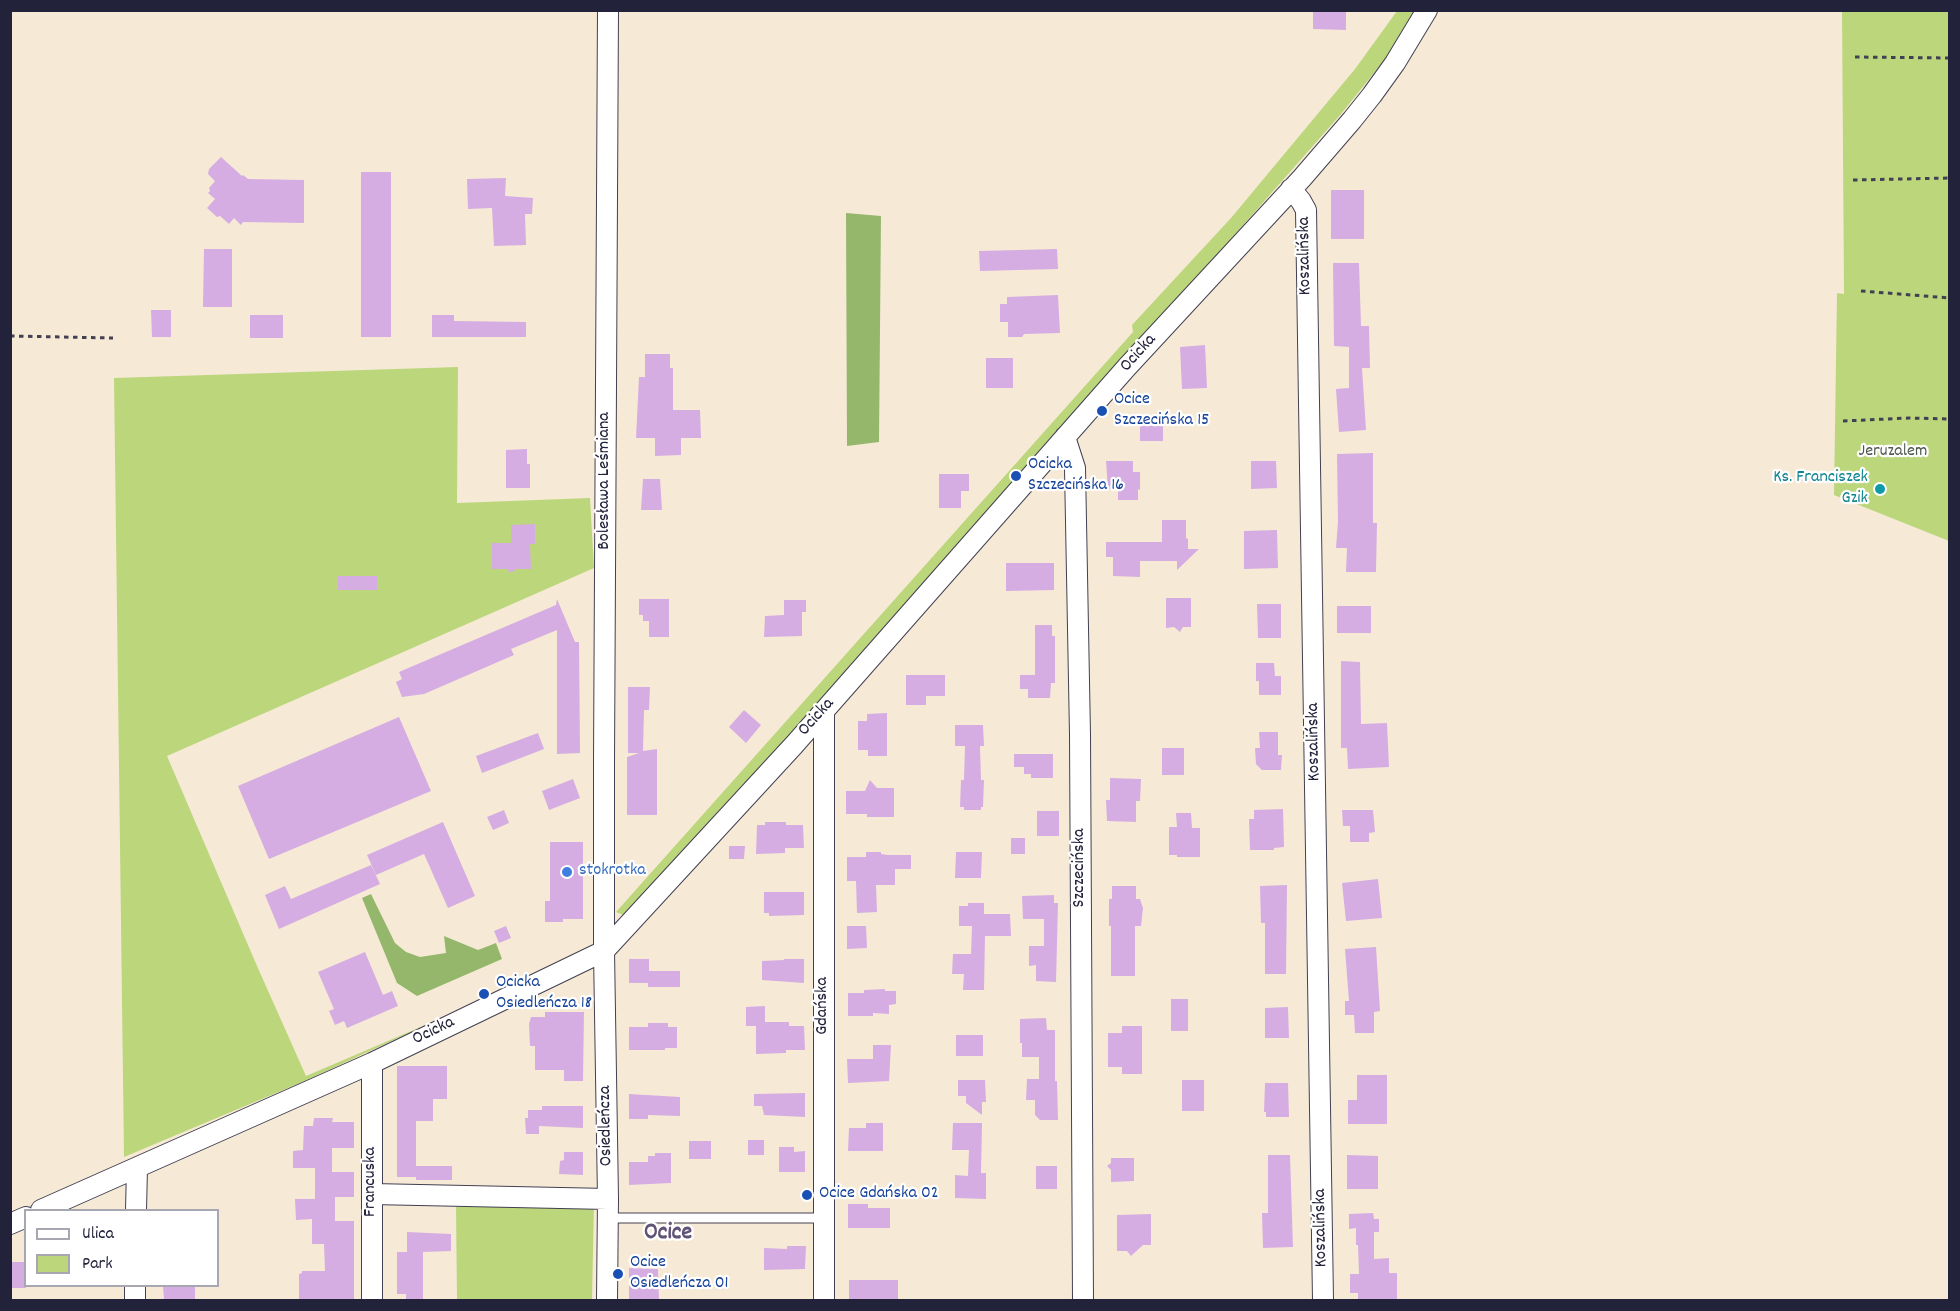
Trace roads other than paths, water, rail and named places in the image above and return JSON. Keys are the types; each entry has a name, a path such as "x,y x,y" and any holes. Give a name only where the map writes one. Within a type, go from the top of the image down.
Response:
{"street":[{"name":"Bolesława Leśmiana","path":"604,951 608,10"},
{"name":"Ocicka","path":"42,1209 372,1063 604,951 824,711 1127,367 1352,120 1395,63 1427,10"},
{"name":"Koszalińska","path":"1291,189 1306,210 1323,1300"},
{"name":"Szczecińska","path":"1065,437 1075,468 1076,480 1083,1300"},
{"name":"Gdańska","path":"824,711 824,1300"},
{"name":"Osiedleńcza","path":"604,951 607,1300"},
{"name":"Francuska","path":"372,1063 372,1300"},
{"path":"136,1209 137,1168"},
{"path":"372,1194 608,1208"},
{"path":"10,1224 24,1218"}],"lane":[{"path":"608,1208 824,1218"}],"place":[{"name":"Ocice Szczecińska 15","path":"1102,411"},
{"name":"Ocicka Szczecińska 16","path":"1016,476"},
{"name":"Ks. Franciszek Gzik","path":"1880,489"},
{"name":"stokrotka","path":"567,872"},
{"name":"Ocicka Osiedleńcza 18","path":"484,994"},
{"name":"Ocice Gdańska 02","path":"807,1195"},
{"name":"Ocice Osiedleńcza 01","path":"618,1274"}],"district":[{"name":"Ocice","path":"668,1235"}],"park label":[{"name":"Jeruzalem","path":"1893,453"}]}
